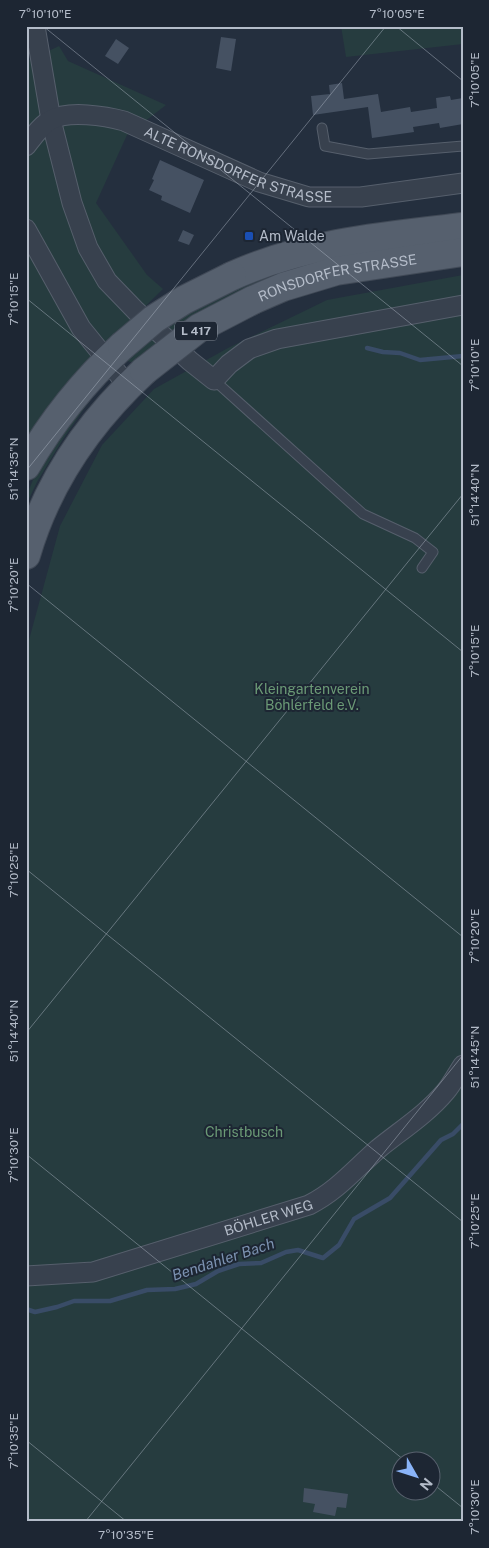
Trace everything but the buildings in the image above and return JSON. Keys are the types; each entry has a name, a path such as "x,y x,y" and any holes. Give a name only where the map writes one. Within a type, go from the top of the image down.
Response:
{"main road":[{"name":"RONSDORFER STRASSE","path":"114,353 154,320 200,291 268,262 344,242 463,227"},
{"name":"RONSDORFER STRASSE","path":"136,378 166,352 199,328 283,287 356,266 463,252"},
{"name":"L 417","path":"26,466 67,404 114,353"},
{"name":"L 417","path":"26,555 42,511 68,461 83,437 99,417 136,378"}],"street":[{"path":"35,26 51,120 72,203 88,248 107,281 142,317 190,361 214,380 229,364 249,349 277,339 463,305"},
{"name":"ALTE RONSDORFER STRASSE","path":"51,120 84,115 103,116 124,121 259,182 309,197 361,197 463,183"},
{"path":"26,146 51,120"},
{"path":"26,229 81,328 114,353 136,378"},
{"name":"BÖHLER WEG","path":"26,1276 93,1272 315,1202 341,1185 377,1150 434,1104 446,1091 463,1065"}],"lane":[{"path":"322,128 325,146 368,154 463,146"},
{"path":"214,380 362,514 415,538 433,552 422,568"}],"green space":[{"path":"341,26 463,26 463,44 346,57"},
{"path":"59,46 68,61 166,105 127,135 96,203 147,275 163,289 81,369 26,448 26,59 30,60"},
{"path":"360,255 135,363 127,361 126,358 198,303 279,269"},
{"name":"Christbusch","path":"463,275 463,1522 26,1522 26,651 60,526 102,445 154,389 228,348 327,300"},
{"path":"97,390 63,439 37,482 26,505 27,496 36,474 49,450 68,422"}],"waterway":[{"path":"367,348 383,352 400,353 420,360 463,356"},
{"name":"Bendahler Bach","path":"26,1309 35,1312 74,1301 110,1301 147,1290 175,1289 196,1284 218,1271 239,1264 261,1263 286,1252 298,1250 323,1258 339,1245 354,1219 390,1198 441,1140 453,1134 463,1124"}],"place":[{"name":"Am Walde","path":"249,236"}],"park label":[{"name":"Kleingartenverein Böhlerfeld e.V.","path":"312,698"}]}
